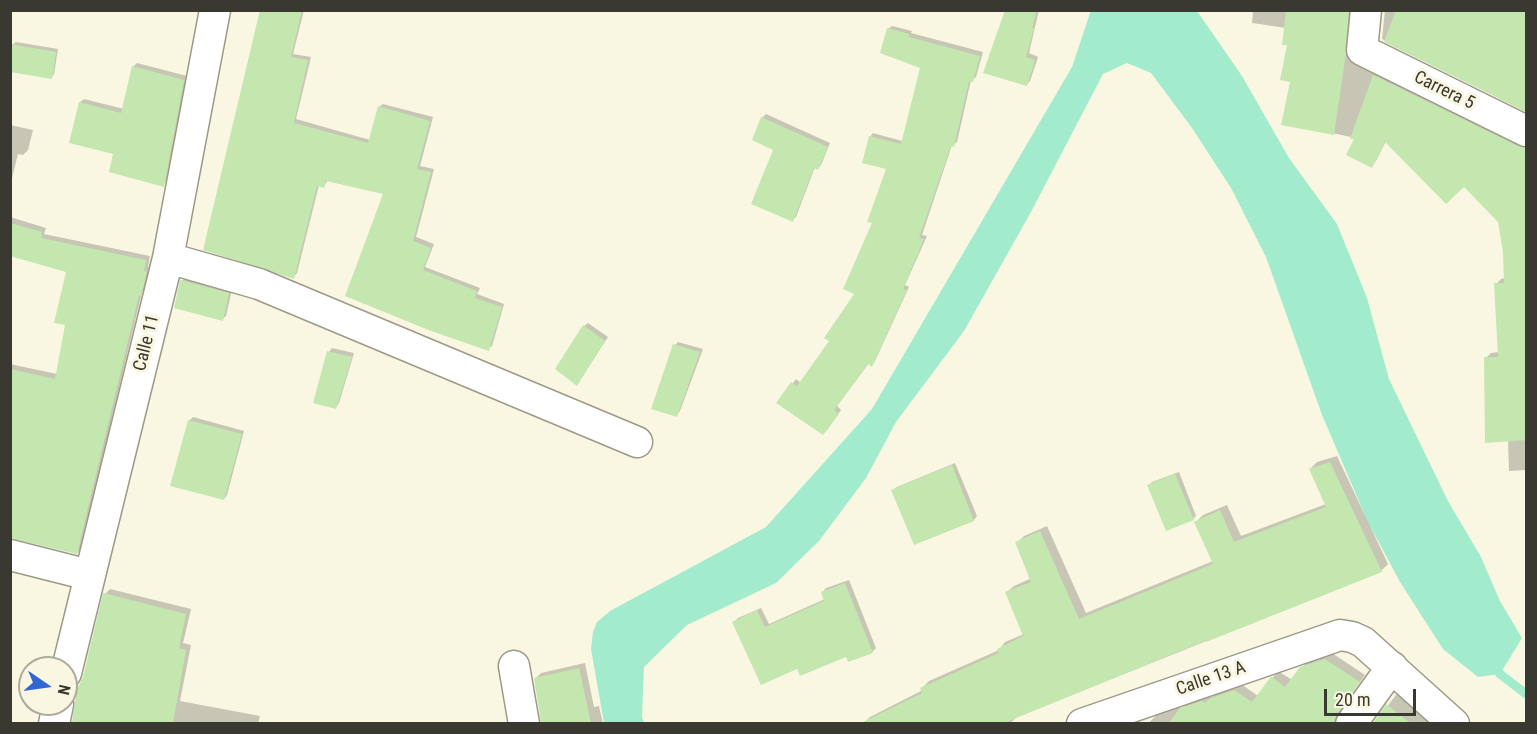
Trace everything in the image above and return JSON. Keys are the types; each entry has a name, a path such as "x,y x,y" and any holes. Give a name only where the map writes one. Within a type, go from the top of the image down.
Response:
{"street":[{"name":"Calle 11","path":"70,656 168,258 215,10"},
{"name":"Carrera 5","path":"1366,10 1362,50 1527,131"},
{"path":"168,258 259,284 637,442"},
{"path":"10,555 89,575"},
{"name":"Calle 13 A","path":"1082,723 1340,636 1352,637 1363,642 1392,667"},
{"path":"514,666 524,723"},
{"path":"1351,723 1392,667 1454,723"}],"shaded area":[{"path":"1091,10 1197,11 1242,76 1289,158 1337,224 1367,298 1389,379 1448,501 1481,557 1500,601 1522,638 1500,674 1478,677 1443,649 1400,582 1368,522 1322,415 1266,257 1231,188 1192,128 1151,73 1127,63 1103,74 1031,212 964,331 896,422 866,478 819,541 776,583 687,625 644,667 642,717 644,723 604,723 591,649 597,622 610,611 766,527 872,409 1072,67"}],"building":[{"path":"260,10 302,10 291,57 308,60 294,123 368,143 378,106 430,121 417,169 431,172 413,241 431,248 423,270 477,291 475,298 502,307 489,351 431,331 345,296 383,194 326,181 324,188 317,186 294,279 203,250"},
{"path":"1005,10 1037,10 1026,57 1035,60 1027,86 983,73"},
{"path":"1286,10 1349,10 1346,53 1334,135 1281,125 1290,82 1280,80 1287,45 1282,45"},
{"path":"1396,10 1527,10 1527,112 1384,42"},
{"path":"887,28 909,34 909,37 980,56 973,82 969,81 954,147 951,146 919,238 924,239 903,289 907,290 872,367 868,364 834,410 839,414 823,435 776,403 791,382 797,386 829,341 824,338 854,294 843,289 872,223 867,222 886,169 862,163 869,136 901,144 920,68 880,53"},
{"path":"10,44 56,52 52,79 10,72"},
{"path":"132,66 184,80 164,187 109,172 113,154 69,143 79,102 121,113"},
{"path":"1373,75 1518,146 1527,148 1527,440 1485,443 1484,357 1498,357 1494,283 1504,283 1503,253 1498,222 1464,187 1446,204 1385,142 1372,168 1346,155 1354,139 1350,139"},
{"path":"761,117 828,147 818,170 814,168 793,222 751,204 773,150 752,140"},
{"path":"10,223 42,232 41,238 146,260 144,271 147,272 141,296 139,295 77,554 10,538 10,369 55,379 65,325 54,323 66,272 10,256"},
{"path":"180,280 229,293 223,321 174,308"},
{"path":"583,325 605,341 577,386 555,369"},
{"path":"673,344 700,352 677,417 651,409"},
{"path":"327,351 352,357 336,409 313,403"},
{"path":"188,420 242,434 224,500 170,486"},
{"path":"1330,462 1382,572 1004,723 861,723 922,693 920,688 999,653 997,649 1023,636 1005,592 1031,582 1015,542 1040,531 1079,619 1213,564 1194,522 1220,510 1234,542 1326,507 1309,469"},
{"path":"952,465 974,521 914,545 891,490"},
{"path":"1175,474 1194,520 1166,531 1147,485"},
{"path":"845,583 873,653 848,662 846,657 800,676 797,669 761,685 732,622 757,610 765,627 824,601 821,592"},
{"path":"103,593 186,614 179,648 186,650 173,723 72,723 73,716 78,716 78,687 83,677"},
{"path":"1325,659 1360,682 1337,714 1334,723 1169,723 1180,708 1202,701 1205,703 1209,699 1234,690 1252,702 1270,678 1272,677 1285,687 1300,667"},
{"path":"579,668 591,723 541,723 534,678"},
{"path":"1386,704 1410,723 1373,723"}],"waterway":[{"path":"1495,666 1500,674 1526,694"}]}
